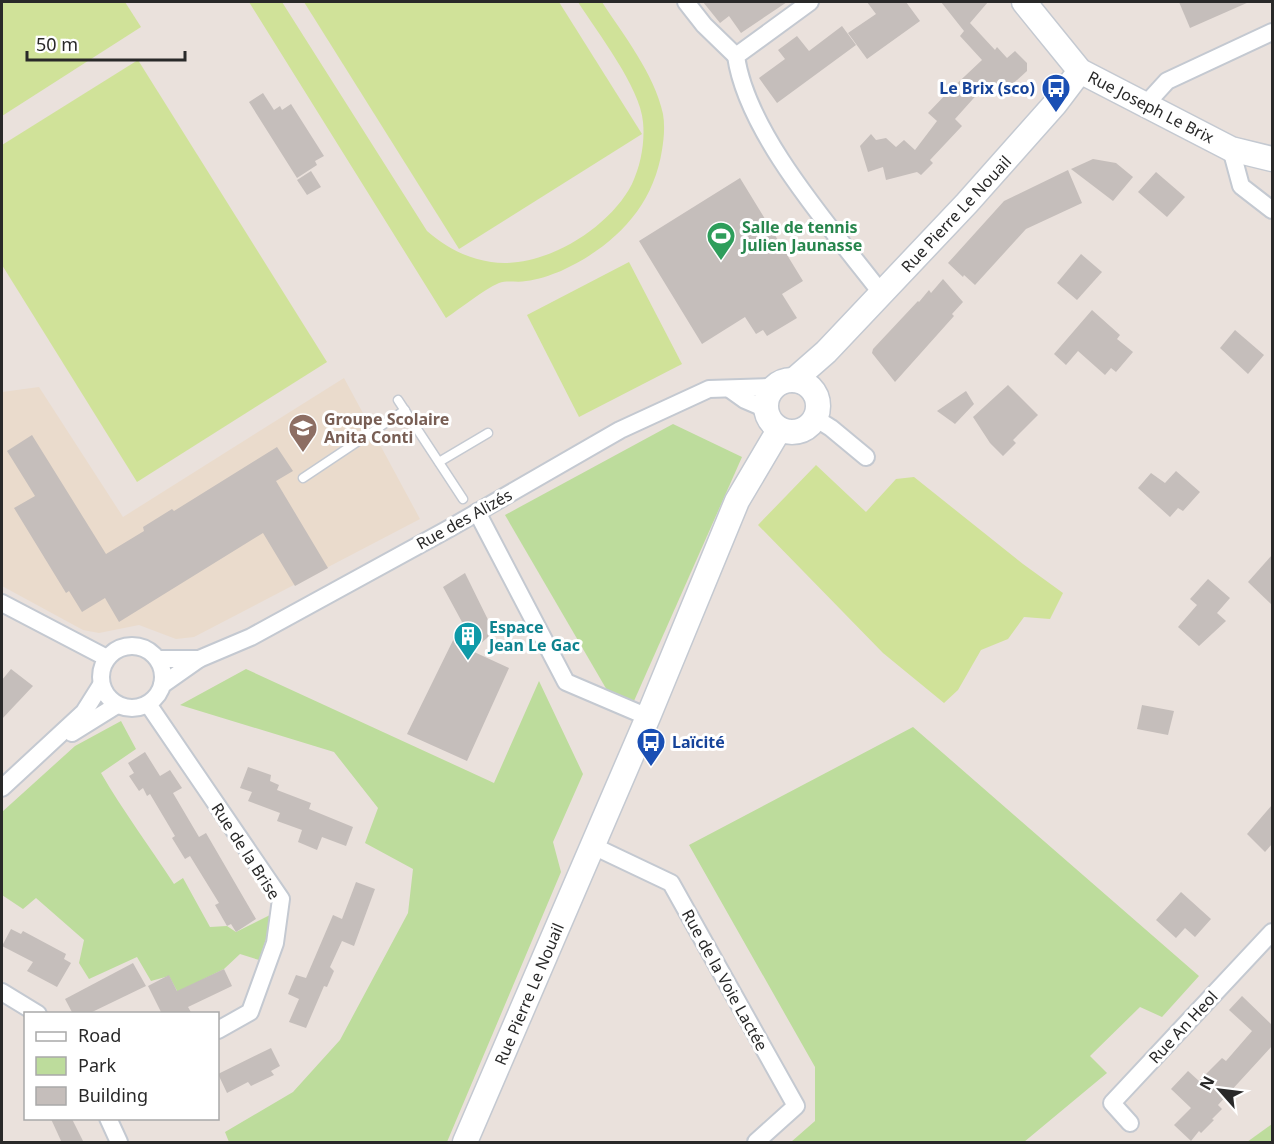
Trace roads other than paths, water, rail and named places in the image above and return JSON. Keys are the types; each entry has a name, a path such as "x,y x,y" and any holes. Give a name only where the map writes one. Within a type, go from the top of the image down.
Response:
{"street":[{"path":"686,2 704,25 736,56 738,72 767,137 814,207 882,294"},
{"path":"736,56 810,2"},
{"name":"Rue Joseph Le Brix","path":"1024,2 1080,71 1231,149 1272,159"},
{"path":"1146,104 1167,81 1272,32"},
{"name":"Rue Pierre Le Nouail","path":"778,392 826,352 882,294 1055,104 1080,71"},
{"path":"1231,149 1241,186 1272,210"},
{"name":"Rue Pierre Le Nouail","path":"815,394 826,352"},
{"path":"731,390 745,400 778,392 809,387 818,402 815,418 804,430 796,432 779,430 773,424 778,392"},
{"name":"Rue des Alizés","path":"162,685 199,659 251,637 620,430 709,389 778,392"},
{"path":"815,418 866,457"},
{"path":"477,512 566,682 648,717 737,501 779,430"},
{"path":"2,603 107,658"},
{"path":"132,646 142,647 158,659 164,676 155,699 138,708 117,705 110,700 101,685 100,676 107,658 123,647 132,646"},
{"name":"Rue des Alizés","path":"158,659 199,659"},
{"path":"2,788 84,711 101,685"},
{"name":"Rue de la Brise","path":"148,704 281,899 275,944 250,1012 219,1029"},
{"path":"48,747 117,705"},
{"name":"Rue Pierre Le Nouail","path":"465,1143 591,845 648,717"},
{"name":"Rue de la Voie Lactée","path":"591,845 671,883 785,1086 796,1106 756,1143"},
{"name":"Rue An Heol","path":"1130,1124 1112,1103 1272,932"},
{"path":"2,992 35,1012"},
{"path":"108,1120 119,1143"}],"lane":[{"path":"398,400 463,499"},
{"path":"303,478 405,410"},
{"path":"439,462 488,433"}],"place":[{"name":"Le Brix (sco)","path":"1056,114"},
{"name":"Salle de tennis Julien Jaunasse","path":"721,262"},
{"name":"Groupe Scolaire Anita Conti","path":"303,454"},
{"name":"Espace Jean Le Gac","path":"468,662"},
{"name":"Laïcité","path":"651,768"}]}
